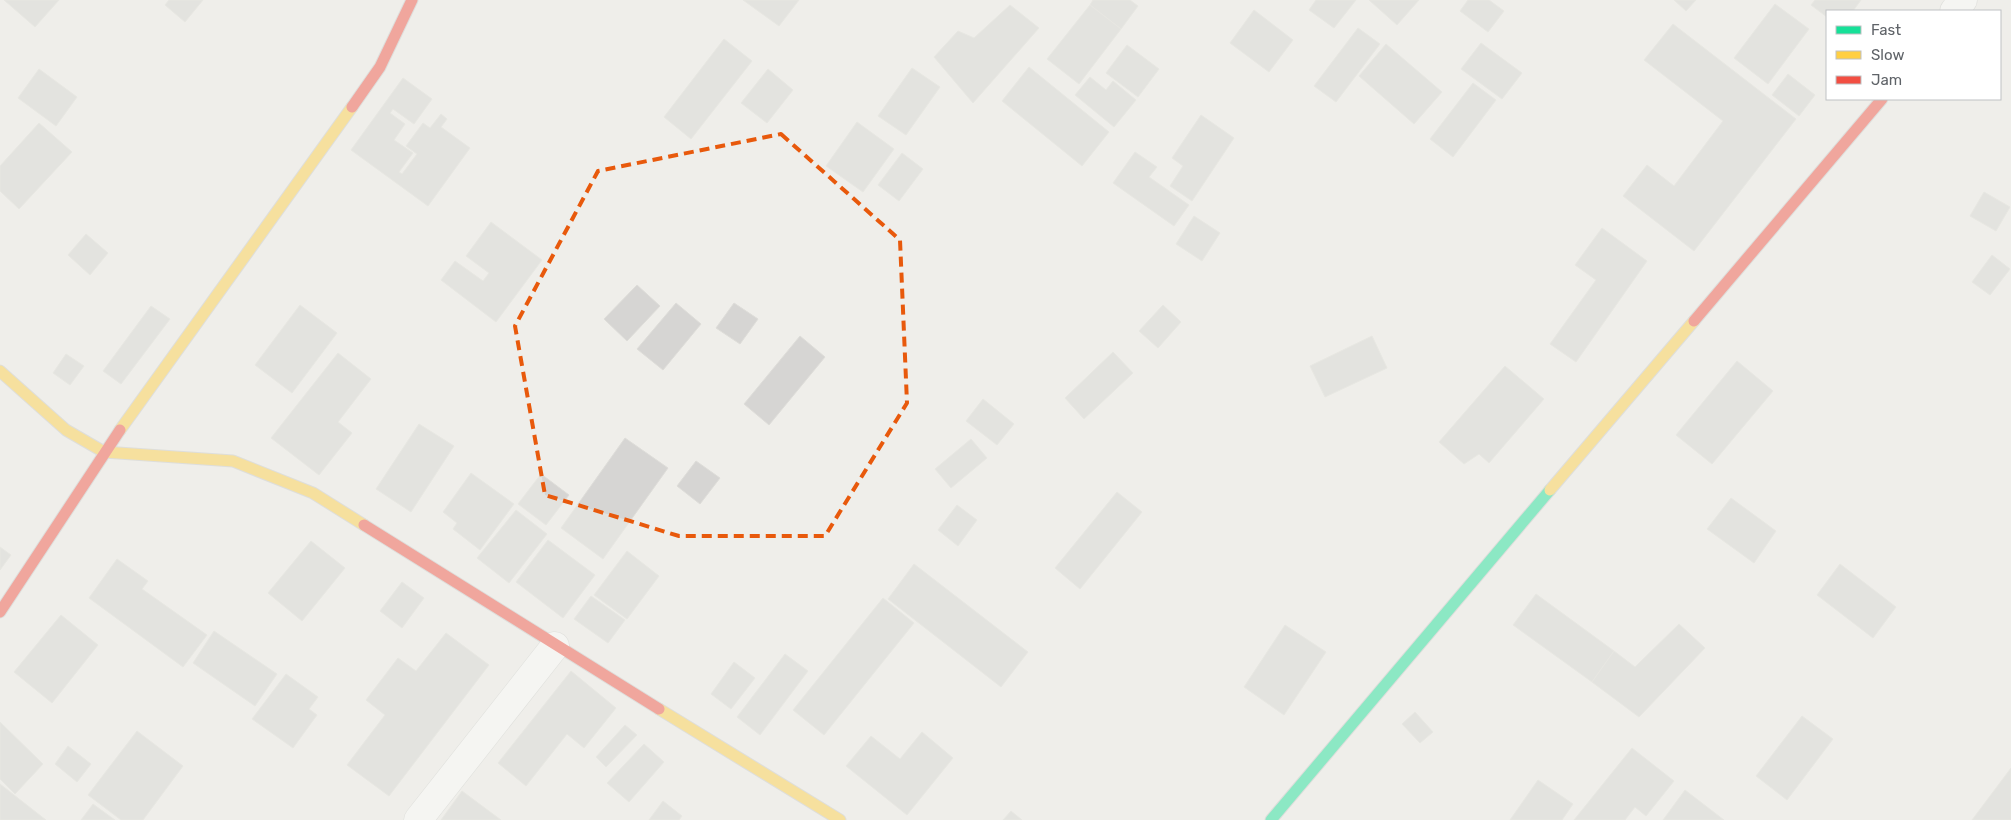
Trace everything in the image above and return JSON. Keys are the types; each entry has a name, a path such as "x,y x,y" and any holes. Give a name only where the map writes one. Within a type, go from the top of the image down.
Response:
{"street":[{"path":"0,612 104,452 380,67 412,0"},
{"path":"1955,10 1963,0"},
{"path":"1271,820 1881,100"},
{"path":"0,371 66,430 104,452 233,461 313,493 555,646 840,820"},
{"path":"418,820 555,646"}],"highlighted area":[{"path":"781,134 900,240 907,403 825,536 679,536 545,495 515,326 598,171"}],"building":[{"path":"4,0 59,0 35,27"},
{"path":"169,0 203,0 185,22 165,5"},
{"path":"743,0 799,0 779,26"},
{"path":"1093,0 1130,0 1138,6 1121,29 1090,5"},
{"path":"1316,0 1356,0 1334,28 1309,10"},
{"path":"1369,0 1419,0 1397,25"},
{"path":"1468,0 1489,0 1504,11 1488,32 1460,11"},
{"path":"1674,0 1696,0 1686,11"},
{"path":"1815,0 1861,0 1854,10 1826,10 1826,16 1811,5"},
{"path":"1775,4 1809,29 1768,84 1734,58"},
{"path":"1010,5 1039,28 973,103 934,57 958,31 974,38"},
{"path":"1090,5 1121,29 1079,84 1047,59"},
{"path":"1254,10 1293,40 1269,72 1230,43"},
{"path":"1673,24 1796,119 1694,251 1623,196 1647,165 1674,186 1723,121 1644,60"},
{"path":"1358,28 1380,44 1336,102 1314,86"},
{"path":"724,39 752,61 691,139 664,117"},
{"path":"1481,43 1522,73 1502,99 1461,69"},
{"path":"1386,44 1442,92 1414,124 1359,76"},
{"path":"1127,45 1159,69 1138,97 1106,73"},
{"path":"1029,67 1109,132 1082,166 1002,101"},
{"path":"912,68 940,87 906,135 878,116"},
{"path":"39,69 77,97 56,126 18,98"},
{"path":"768,69 793,90 767,123 741,103"},
{"path":"1788,74 1815,95 1799,116 1772,95"},
{"path":"1090,77 1106,90 1113,81 1136,100 1114,127 1075,95"},
{"path":"403,78 432,99 414,124 393,109 390,113 405,124 394,140 413,153 399,172 402,174 417,154 406,146 423,123 430,128 441,114 447,119 441,127 470,148 428,206 351,150"},
{"path":"1473,83 1496,100 1453,157 1430,139"},
{"path":"1201,115 1234,138 1192,201 1170,186 1183,166 1172,158"},
{"path":"857,122 894,149 863,192 826,166"},
{"path":"39,123 72,152 19,209 0,191 0,166"},
{"path":"1135,152 1157,167 1149,177 1189,205 1174,226 1113,183"},
{"path":"902,153 923,169 899,201 878,185"},
{"path":"1984,192 2010,207 1996,231 1970,216"},
{"path":"1194,216 1220,233 1202,261 1176,244"},
{"path":"491,222 542,260 496,322 441,280 455,261 483,281 489,273 466,256"},
{"path":"1602,228 1647,261 1576,362 1550,344 1596,280 1575,265"},
{"path":"86,234 108,253 90,275 68,255"},
{"path":"1992,255 2010,269 1990,295 1972,282"},
{"path":"637,285 660,306 627,341 604,319"},
{"path":"676,303 701,324 663,370 637,349"},
{"path":"734,303 758,319 740,344 716,328"},
{"path":"300,305 337,333 292,393 255,365"},
{"path":"1163,305 1181,322 1158,348 1139,331"},
{"path":"151,306 170,319 121,384 103,371"},
{"path":"800,336 825,357 769,425 744,404"},
{"path":"1372,336 1387,368 1325,397 1310,366"},
{"path":"1113,352 1133,373 1084,419 1065,398"},
{"path":"338,353 371,379 338,422 352,433 319,475 271,438"},
{"path":"66,354 84,366 70,385 53,373"},
{"path":"1737,361 1773,391 1712,464 1676,435"},
{"path":"1505,366 1544,399 1489,463 1479,454 1464,464 1439,442"},
{"path":"983,399 1014,424 997,445 966,421"},
{"path":"419,424 454,446 411,512 376,489"},
{"path":"625,438 668,468 603,559 561,528"},
{"path":"971,439 987,458 951,488 935,469"},
{"path":"696,461 720,478 700,504 677,486"},
{"path":"471,473 514,504 480,550 453,529 457,523 443,512"},
{"path":"541,474 569,495 546,525 518,504"},
{"path":"1117,492 1142,512 1080,589 1055,568"},
{"path":"1731,498 1776,531 1754,563 1707,529"},
{"path":"957,505 977,520 958,546 938,530"},
{"path":"516,510 547,534 509,583 477,558"},
{"path":"548,540 595,575 563,618 516,582"},
{"path":"311,541 345,568 302,621 268,593"},
{"path":"0,547 11,555 0,570"},
{"path":"627,551 659,576 627,619 594,595"},
{"path":"117,559 148,581 142,589 207,635 183,667 89,598"},
{"path":"914,564 1028,652 1001,687 888,599"},
{"path":"1840,564 1896,607 1873,638 1817,595"},
{"path":"402,582 424,598 402,628 380,611"},
{"path":"1536,594 1614,651 1592,682 1513,625"},
{"path":"591,596 625,620 608,643 574,619"},
{"path":"883,598 914,623 824,735 793,710"},
{"path":"61,615 98,645 52,703 14,672"},
{"path":"1679,624 1705,648 1639,717 1592,682 1614,651 1635,667"},
{"path":"1285,625 1326,652 1284,715 1244,687"},
{"path":"214,631 277,674 255,706 193,663"},
{"path":"446,633 489,665 389,796 347,765 385,715 366,700 398,658 416,671"},
{"path":"785,654 808,671 760,735 737,717"},
{"path":"734,662 755,678 731,709 711,694"},
{"path":"571,671 616,708 584,748 567,734 526,786 498,763"},
{"path":"286,674 318,697 309,709 317,715 293,748 252,719"},
{"path":"1415,712 1433,732 1420,743 1402,724"},
{"path":"1802,716 1833,739 1787,800 1756,776"},
{"path":"0,722 43,764 15,794 0,779"},
{"path":"625,725 637,735 606,767 596,757"},
{"path":"137,731 183,766 143,820 121,820 88,795"},
{"path":"922,732 953,758 907,815 846,766 871,736 900,759"},
{"path":"644,744 664,762 629,802 607,783"},
{"path":"68,746 91,764 77,782 55,764"},
{"path":"1632,748 1674,781 1646,816 1635,807 1625,820 1574,820"},
{"path":"2011,768 2011,820 1972,820"},
{"path":"1538,780 1573,804 1562,820 1510,820"},
{"path":"0,784 46,820 0,820"},
{"path":"1685,790 1724,820 1663,820"},
{"path":"462,791 501,820 441,820"},
{"path":"663,801 682,816 679,820 649,820"},
{"path":"93,804 115,820 81,820"},
{"path":"1011,811 1022,820 1003,820"}],"traffic: fast":[{"path":"1271,820 1550,490"}],"traffic: slow":[{"path":"120,430 352,107"},
{"path":"1550,490 1694,321"},
{"path":"0,371 66,430 104,452 233,461 313,493 364,525"},
{"path":"659,709 840,820"}],"traffic: jam":[{"path":"352,107 380,67 412,0"},
{"path":"1694,321 1881,100"},
{"path":"0,612 120,430"},
{"path":"364,525 659,709"}]}
